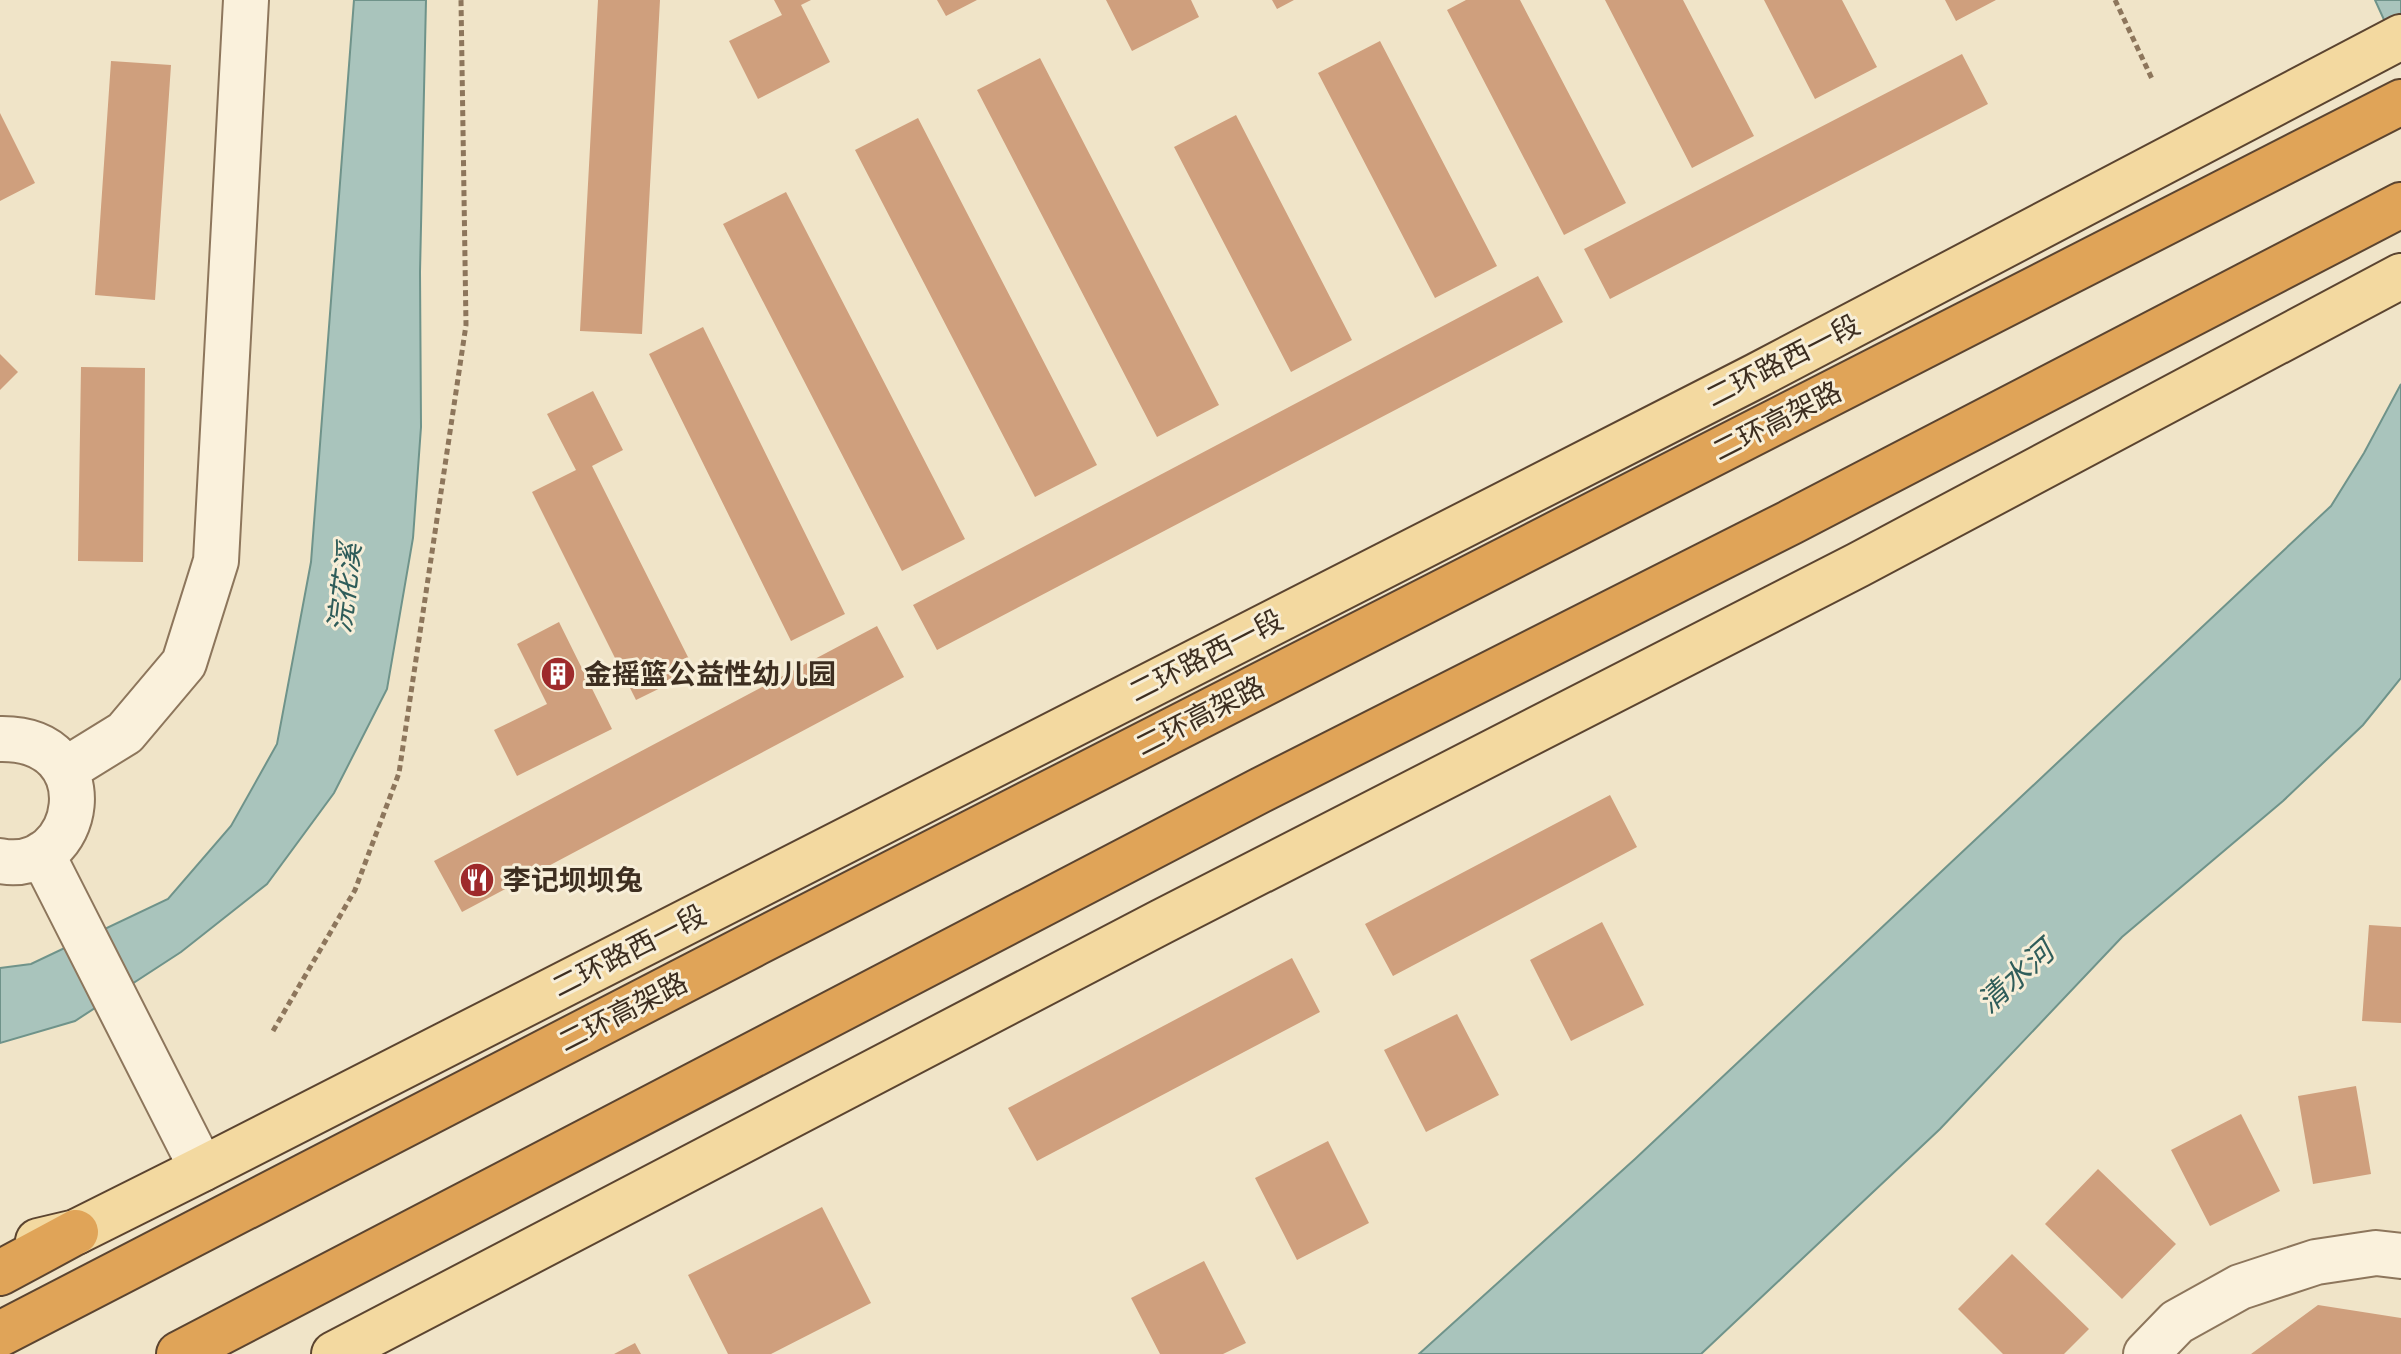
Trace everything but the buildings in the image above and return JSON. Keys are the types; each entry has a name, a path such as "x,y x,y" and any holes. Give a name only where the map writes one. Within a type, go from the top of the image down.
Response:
{"highway":[{"name":"二环高架路","path":"0,1334 2401,102"},
{"path":"179,1354 1261,790 1791,522 2401,205"},
{"path":"0,1273 76,1232"}],"main road":[{"name":"二环路西一段","path":"0,1249 76,1232 202,1169 1756,376 2401,37"},
{"path":"334,1354 1161,922 1858,565 2392,281"}],"street":[{"path":"65,770 125,733 184,663 216,561 246,0"},
{"path":"0,739 21,738 42,746 65,770 73,800 69,821 59,840 42,854 24,861 0,861"},
{"path":"42,854 202,1169"},
{"path":"2146,1354 2177,1322 2240,1287 2316,1262 2376,1253 2401,1256"}],"path":[{"path":"273,1031 355,890 399,773 466,325 461,0"},
{"path":"2115,0 2153,81"}],"water":[{"name":"浣花溪","path":"354,0 426,0 420,272 421,427 413,538 387,689 334,793 267,884 181,952 75,1021 0,1043 0,968 31,964 168,899 231,826 277,744 311,562"},
{"path":"2375,0 2401,0 2401,57"},
{"name":"清水河","path":"2401,384 2401,678 2363,725 2283,801 2122,937 1940,1129 1701,1354 1419,1354 1635,1159 2331,506"}],"place":[{"name":"金摇篮公益性幼儿园","path":"558,674"},
{"name":"李记坝坝兔","path":"477,880"}]}
